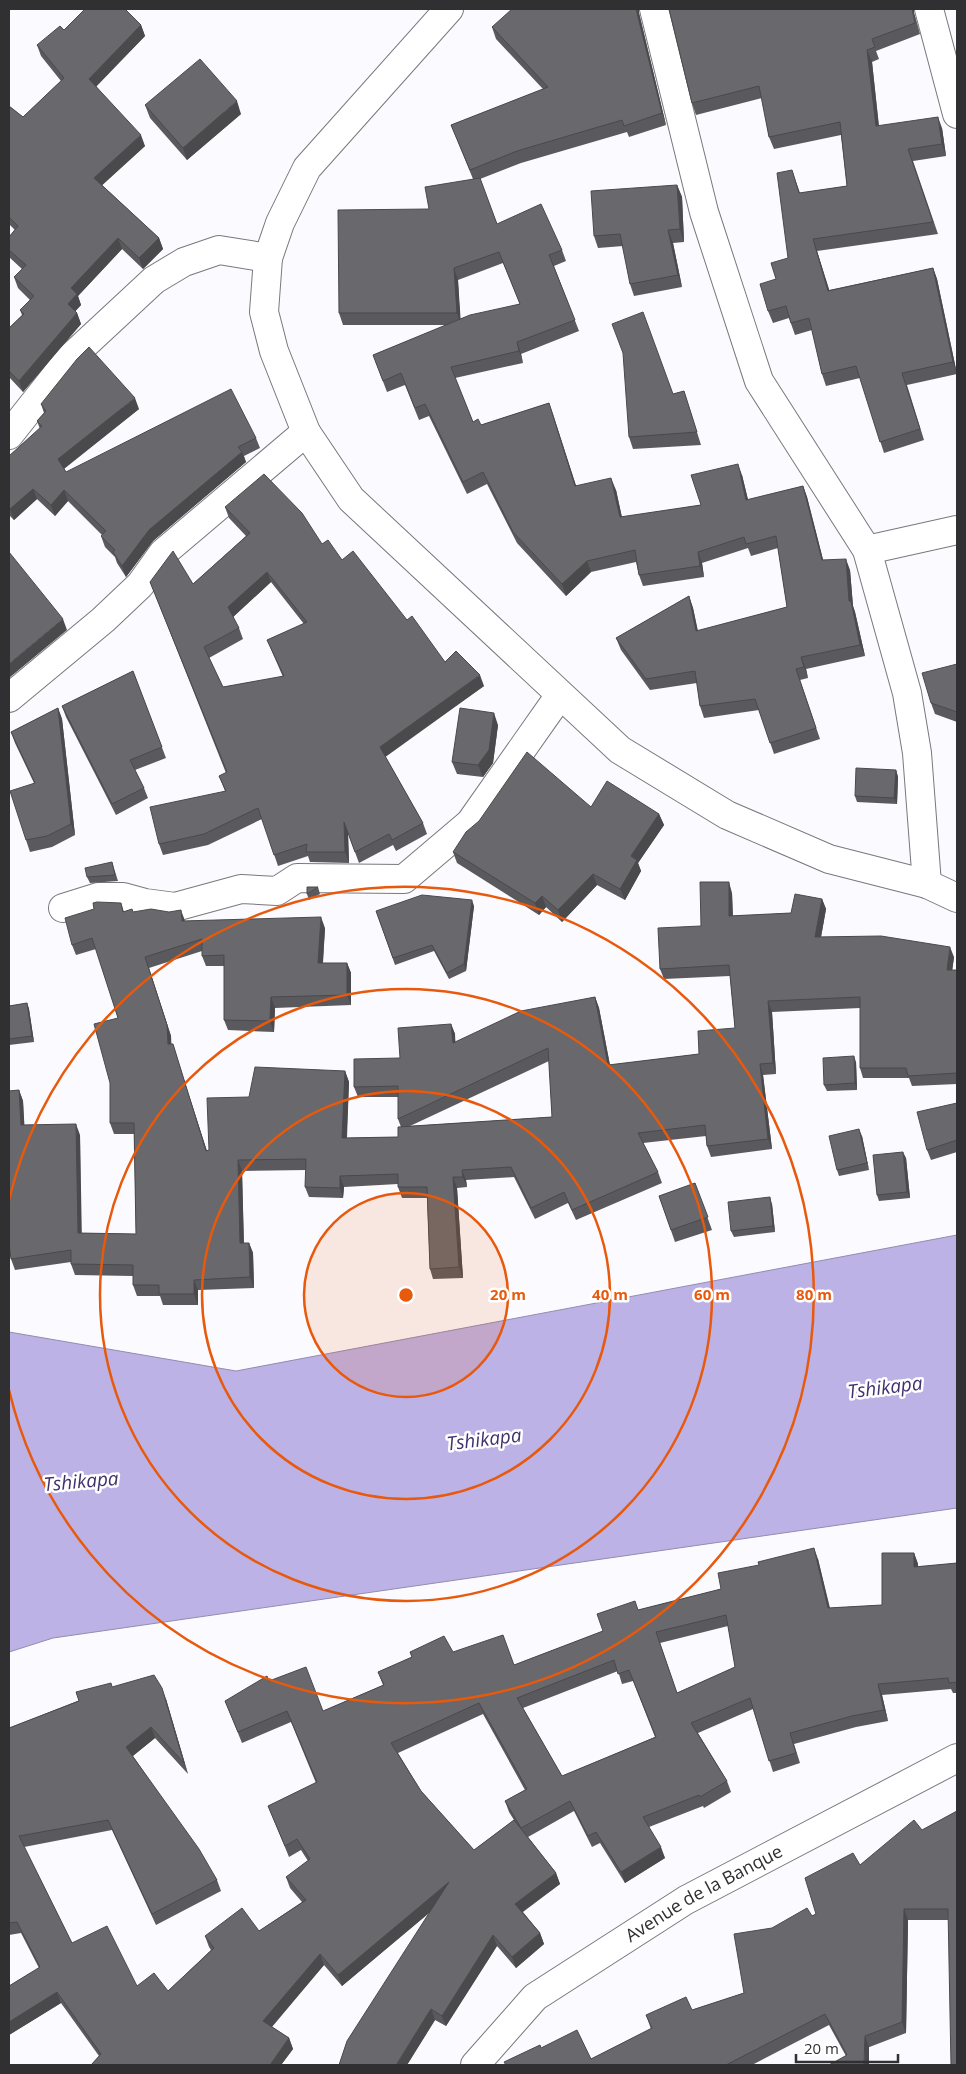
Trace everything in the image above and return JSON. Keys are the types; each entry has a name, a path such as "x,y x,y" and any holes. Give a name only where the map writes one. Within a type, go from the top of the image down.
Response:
{"main road":[{"path":"449,9 307,168 280,223 268,258 264,312 274,351 306,432 351,499 620,750 727,815 829,859 927,884 957,898"},
{"path":"654,9 704,212 759,381 867,550 907,693 916,753 927,884"},
{"path":"930,9 957,114"},
{"path":"9,435 69,359 154,280 184,262 219,250 268,258"},
{"path":"9,698 103,620 140,585 163,553 306,432"},
{"path":"867,550 957,530"},
{"path":"63,908 98,896 123,897 145,903 175,907 241,889 277,891 297,878 404,879 470,823 560,695"},
{"name":"Avenue de la Banque","path":"475,2065 535,1997 677,1905 957,1758"}],"water":[{"name":"Tshikapa","path":"957,1235 957,1508 53,1638 9,1652 9,1332 236,1371"}],"building":[{"path":"85,9 125,9 141,25 89,79 141,135 94,178 159,238 139,258 118,238 71,288 77,294 68,304 77,313 19,381 9,371 9,328 24,314 20,310 34,296 14,277 26,265 9,250 9,237 18,226 9,217 9,106 23,117 64,78 37,45 60,26 64,30"},
{"path":"512,9 636,9 662,113 624,126 622,120 517,151 470,170 451,125 548,87 492,27"},
{"path":"669,9 912,9 915,23 872,39 875,47 867,50 876,126 938,117 942,144 908,149 933,222 813,239 828,291 933,268 953,362 902,373 920,429 880,442 856,366 822,374 809,318 791,323 786,306 768,311 760,284 776,279 771,263 788,258 777,173 792,170 799,193 847,186 840,122 769,137 759,86 692,103"},
{"path":"200,59 237,101 183,148 145,105"},
{"path":"480,178 497,224 541,204 562,250 549,255 575,320 517,342 519,351 451,367 473,422 478,419 481,425 549,403 575,486 611,478 620,517 701,505 691,475 738,464 746,500 803,486 822,560 846,559 849,601 851,601 860,645 801,657 804,667 796,669 816,728 770,743 755,699 700,706 695,671 646,679 616,638 689,596 696,631 787,607 776,536 746,544 744,537 698,552 700,566 639,575 635,550 587,561 562,584 513,532 483,472 463,482 425,404 415,408 401,373 383,381 373,355 470,315 520,304 499,252 454,268 457,313 339,313 338,210 429,209 425,187"},
{"path":"677,185 680,229 668,230 678,275 630,284 620,234 594,236 591,191"},
{"path":"643,312 673,394 684,391 697,432 629,437 623,353 612,324"},
{"path":"89,347 135,398 58,459 66,472 231,389 256,438 238,447 242,452 149,530 122,566 113,552 115,550 101,536 106,531 64,490 51,505 33,489 9,508 9,456 42,426 37,421 46,411 41,404"},
{"path":"264,474 302,513 322,544 328,540 342,560 353,551 407,620 412,616 445,662 456,651 480,675 380,747 423,823 392,840 389,834 355,852 344,822 345,852 306,852 307,844 274,855 258,808 204,834 159,844 150,807 226,791 219,776 227,772 150,582 173,551 193,584 250,533 225,507","holes":["267,572 307,622 267,640 284,676 223,687 204,647 239,628 228,607"]},
{"path":"9,552 63,619 9,664"},
{"path":"957,664 957,712 931,703 922,673"},
{"path":"133,671 162,747 130,760 144,788 112,804 62,706"},
{"path":"58,708 71,824 47,836 26,840 10,791 35,783 11,732"},
{"path":"460,708 494,713 489,750 478,765 452,762"},
{"path":"527,752 591,807 607,781 659,814 631,856 637,860 620,889 593,874 558,910 542,896 535,903 453,852 466,832 479,821"},
{"path":"856,768 896,770 894,798 855,796"},
{"path":"112,862 115,875 87,877 85,868"},
{"path":"700,882 729,882 729,916 791,913 795,894 822,899 815,937 881,936 950,947 947,970 957,970 957,1073 908,1076 906,1068 860,1068 860,997 768,1001 773,1063 760,1064 768,1139 707,1146 705,1125 638,1133 658,1172 572,1210 564,1192 531,1208 511,1167 462,1170 463,1177 453,1177 459,1267 430,1269 427,1187 398,1187 398,1174 340,1176 340,1188 305,1187 306,1159 238,1160 240,1243 249,1243 250,1277 194,1280 194,1294 159,1294 159,1285 133,1285 133,1265 71,1264 71,1250 11,1259 9,1244 9,1091 19,1090 21,1125 76,1124 78,1233 136,1234 134,1123 110,1123 110,1083 94,1024 118,1018 92,938 72,945 65,918 94,909 93,903 97,902 121,903 123,912 132,909 133,912 151,909 169,912 181,910 182,921 321,917 318,963 347,963 347,995 271,997 270,1021 224,1020 224,955 202,956 202,939 145,957 167,1025 168,1044 173,1044 206,1151 209,1150 207,1098 249,1097 255,1067 345,1071 342,1138 398,1137 398,1127 552,1117 548,1048 398,1119 398,1086 354,1087 354,1059 400,1058 398,1028 451,1024 453,1043 521,1011 595,997 608,1065 699,1054 698,1031 735,1028 729,965 660,969 658,928 701,926"},
{"path":"307,887 318,887 307,894"},
{"path":"422,895 472,900 464,964 447,973 432,945 393,958 376,911"},
{"path":"27,1003 32,1036 9,1039 9,1006"},
{"path":"854,1056 855,1083 824,1085 823,1058"},
{"path":"957,1103 957,1140 927,1150 917,1112"},
{"path":"859,1129 867,1163 837,1170 829,1136"},
{"path":"903,1152 907,1192 877,1195 873,1155"},
{"path":"695,1183 708,1217 671,1230 659,1196"},
{"path":"770,1197 773,1226 731,1231 728,1202"},
{"path":"814,1548 828,1608 882,1605 882,1553 914,1553 914,1567 957,1563 957,1682 949,1683 948,1678 878,1684 884,1710 852,1716 790,1733 796,1753 769,1761 750,1698 691,1723 727,1781 700,1797 699,1795 643,1817 661,1847 621,1872 596,1832 588,1836 570,1801 521,1828 505,1801 527,1789 479,1703 391,1743 421,1791 474,1850 514,1820 556,1873 515,1904 540,1933 512,1957 493,1935 442,2016 431,2009 396,2065 339,2065 347,2041 449,1882 338,1975 320,1954 263,2021 289,2038 270,2065 91,2065 101,2054 57,1992 9,2022 9,1986 40,1967 17,1922 9,1923 9,1728 79,1701 76,1692 111,1683 112,1687 154,1675 162,1688 184,1763 151,1727 126,1747 199,1849 217,1880 152,1914 108,1820 19,1836 72,1943 107,1926 137,1986 154,1973 168,1991 214,1948 205,1936 242,1908 259,1931 306,1900 286,1877 310,1859 297,1839 285,1846 268,1806 317,1782 287,1711 238,1732 225,1701 267,1676 269,1681 306,1667 323,1711 384,1685 378,1672 412,1657 410,1652 444,1636 453,1652 503,1635 514,1665 603,1631 597,1614 635,1601 638,1610 721,1589 718,1573 759,1565 758,1562","holes":["726,1615 735,1667 677,1693 656,1632","614,1660 618,1674 629,1670 656,1737 562,1776 517,1698"]},
{"path":"957,1811 957,2065 951,2065 948,1909 904,1909 902,2022 865,2036 864,2065 829,2065 847,2055 825,2014 726,2065 506,2065 504,2062 540,2045 541,2048 577,2030 591,2059 652,2028 646,2015 686,1997 692,2010 744,1993 734,1934 772,1928 807,1908 812,1916 816,1914 805,1878 853,1853 860,1865 914,1820 922,1830"}]}
